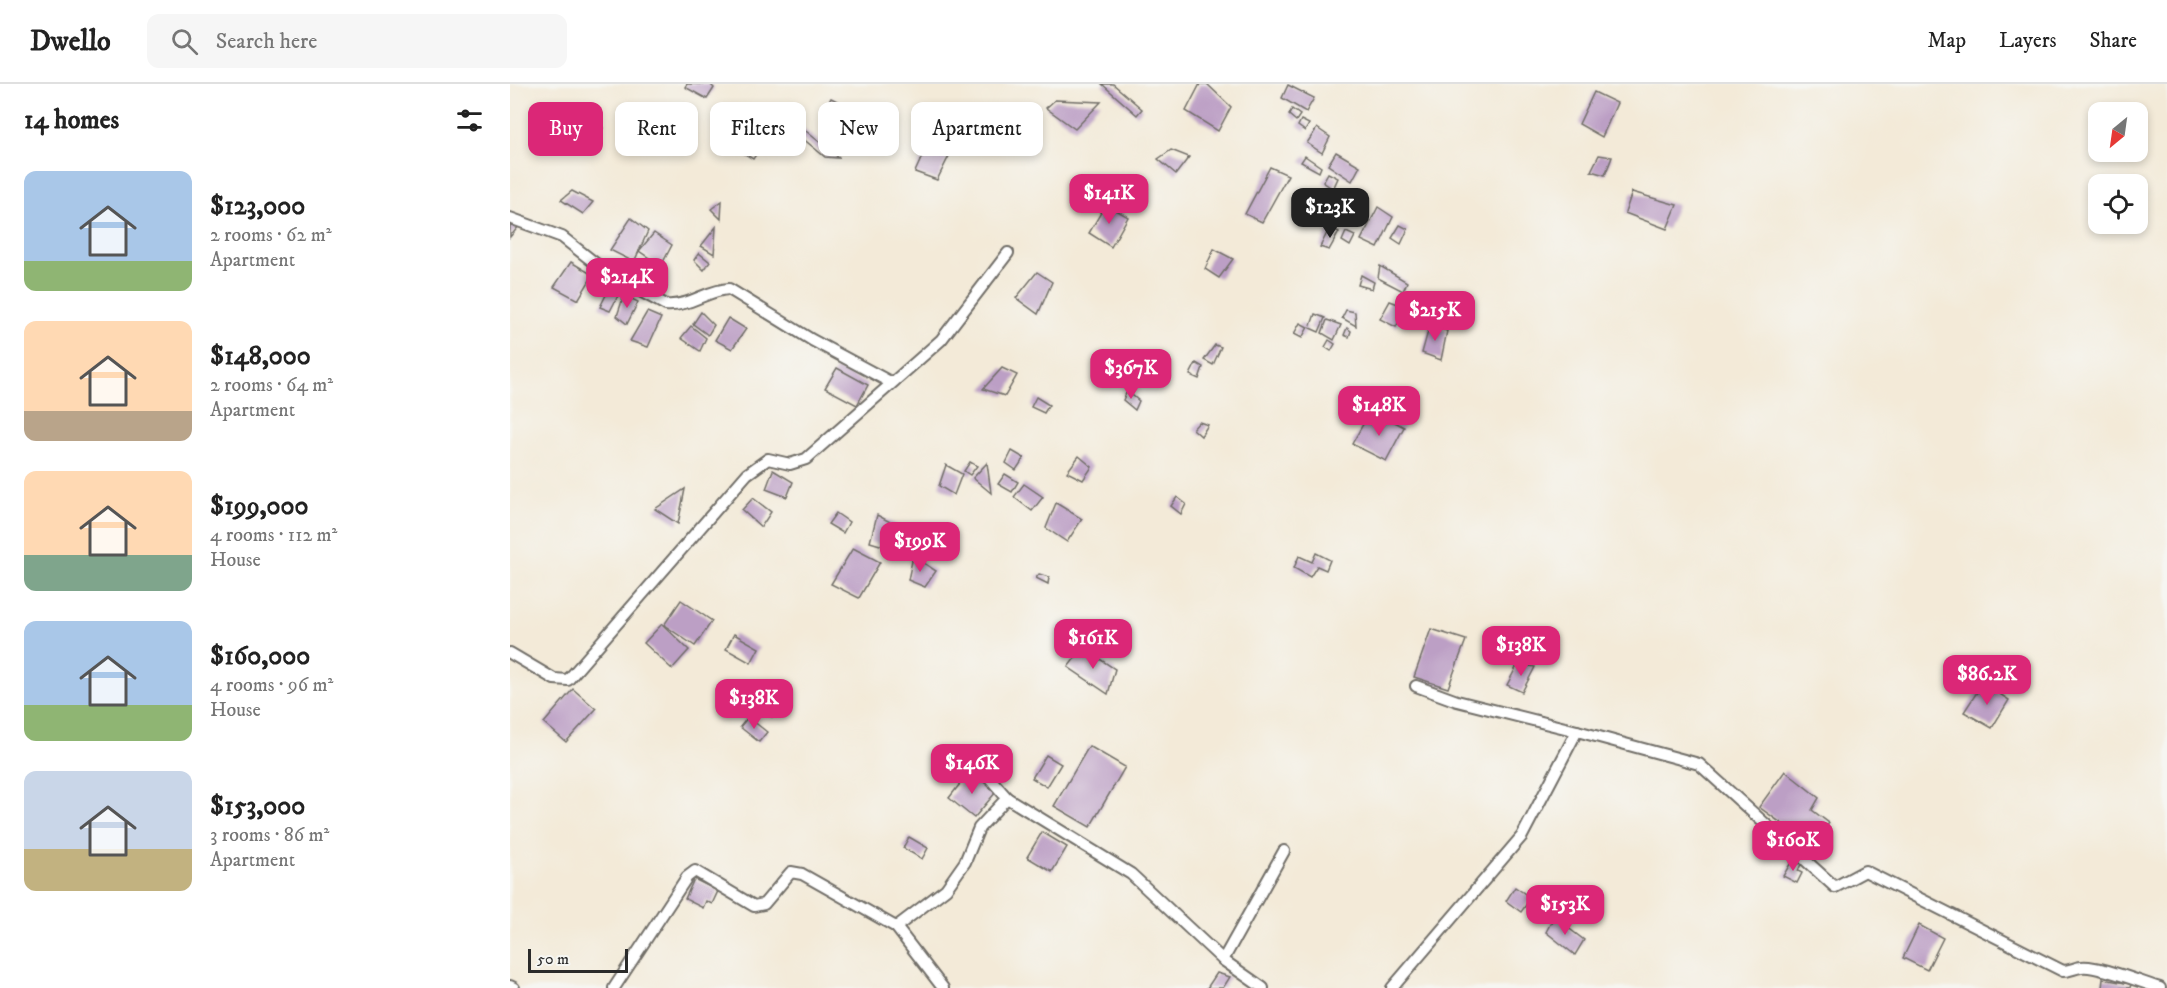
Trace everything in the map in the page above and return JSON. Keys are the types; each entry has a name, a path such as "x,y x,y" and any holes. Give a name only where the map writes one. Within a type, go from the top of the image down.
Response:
{"street":[{"path":"510,218 562,237 609,274 666,305 674,306 705,297 718,290 729,289 812,340 891,382"},
{"path":"510,653 554,679 568,680 747,474 768,459 790,464 806,459 941,340 1008,253"},
{"path":"1416,686 1457,701 1699,764 1800,854 1832,886 1838,886 1865,871 2062,971 2073,971 2082,967 2106,971 2160,988"},
{"path":"1392,988 1522,836 1577,731"},
{"path":"987,775 1007,798 1131,874 1223,960 1263,988"},
{"path":"896,927 946,889 965,862 979,828 1007,798"},
{"path":"1223,960 1284,851"},
{"path":"614,988 687,877 695,871 754,906 764,904 790,872 802,874 896,927 943,988"}],"building":[{"path":"687,84 710,84 714,88 707,99 685,87"},
{"path":"1102,84 1113,84 1142,109 1137,115"},
{"path":"1200,84 1207,84 1231,107 1218,131 1186,111"},
{"path":"1288,85 1314,98 1306,112 1282,98"},
{"path":"1594,92 1617,103 1602,137 1579,124"},
{"path":"1055,100 1101,102 1075,129 1046,108"},
{"path":"1292,109 1300,115 1296,121 1289,115"},
{"path":"1301,120 1309,124 1305,131 1298,126"},
{"path":"1317,128 1330,137 1322,153 1307,143"},
{"path":"806,131 818,141 818,151 806,141"},
{"path":"1171,150 1189,157 1176,174 1158,159"},
{"path":"1336,152 1360,166 1352,181 1328,165"},
{"path":"1599,155 1612,157 1605,175 1591,171"},
{"path":"922,156 949,156 937,180 915,172"},
{"path":"1305,156 1321,167 1319,172 1301,162"},
{"path":"1270,167 1288,175 1262,222 1245,214"},
{"path":"1328,173 1338,178 1333,189 1323,182"},
{"path":"572,191 593,202 583,214 561,200"},
{"path":"1632,192 1677,205 1667,229 1625,213"},
{"path":"722,201 721,219 711,209"},
{"path":"1106,204 1128,217 1111,247 1089,233"},
{"path":"1341,206 1352,214 1345,222 1335,216"},
{"path":"1378,207 1393,217 1378,248 1361,240"},
{"path":"631,218 648,231 634,262 610,250"},
{"path":"510,221 519,226 510,237"},
{"path":"1400,225 1408,229 1401,244 1392,238"},
{"path":"716,227 714,254 701,246"},
{"path":"1330,227 1339,232 1329,250 1320,247"},
{"path":"1346,232 1355,236 1350,246 1342,241"},
{"path":"654,233 672,245 661,266 639,251"},
{"path":"1214,249 1233,259 1219,278 1205,269"},
{"path":"699,253 710,262 704,270 694,260"},
{"path":"571,262 593,275 578,300 554,287"},
{"path":"1380,266 1407,282 1403,291 1378,278"},
{"path":"1037,272 1052,282 1038,314 1016,298"},
{"path":"1361,275 1374,282 1372,289 1358,285"},
{"path":"613,281 622,288 610,311 600,307"},
{"path":"624,295 638,302 627,324 617,316"},
{"path":"1390,301 1406,307 1396,327 1380,319"},
{"path":"1346,310 1355,312 1356,326 1342,318"},
{"path":"647,312 661,318 648,347 630,341"},
{"path":"701,312 714,325 708,335 693,324"},
{"path":"1315,314 1325,318 1319,332 1310,328"},
{"path":"728,318 746,329 732,349 715,340"},
{"path":"1327,320 1341,325 1334,340 1322,333"},
{"path":"1300,323 1308,327 1302,338 1294,334"},
{"path":"1430,324 1447,331 1441,360 1422,353"},
{"path":"691,326 706,338 700,351 681,338"},
{"path":"1347,328 1351,331 1349,337 1344,335"},
{"path":"1329,340 1335,344 1331,351 1325,347"},
{"path":"1215,345 1221,347 1213,365 1204,360"},
{"path":"1196,363 1203,367 1199,379 1190,375"},
{"path":"837,368 868,385 857,405 825,388"},
{"path":"1002,368 1017,375 1005,396 983,389"},
{"path":"1127,391 1139,401 1135,410 1123,400"},
{"path":"1036,397 1049,405 1044,413 1031,407"},
{"path":"1382,415 1404,427 1386,461 1352,444 1366,419 1377,425"},
{"path":"1199,422 1208,425 1201,436 1193,429"},
{"path":"1012,451 1024,458 1016,470 1006,463"},
{"path":"1079,456 1092,467 1083,480 1067,472"},
{"path":"970,462 977,466 970,475 964,471"},
{"path":"987,463 991,493 973,478"},
{"path":"946,465 962,474 954,495 939,486"},
{"path":"773,470 793,482 787,497 766,489"},
{"path":"1005,474 1018,482 1012,492 998,484"},
{"path":"1024,484 1043,497 1032,511 1014,497"},
{"path":"685,489 678,524 655,509"},
{"path":"1177,497 1186,504 1181,514 1171,506"},
{"path":"753,498 771,512 761,527 742,510"},
{"path":"1056,503 1082,519 1067,542 1046,528"},
{"path":"836,513 849,522 843,533 828,524"},
{"path":"877,515 907,531 897,550 870,542"},
{"path":"853,548 880,562 859,598 831,584"},
{"path":"1316,553 1330,560 1326,570 1317,566 1310,577 1294,568 1299,556 1312,562"},
{"path":"913,556 936,571 925,587 908,580"},
{"path":"1039,574 1049,577 1048,584 1036,578"},
{"path":"681,600 712,621 695,646 664,625"},
{"path":"662,624 689,650 672,669 644,643"},
{"path":"1431,629 1466,640 1448,688 1414,677"},
{"path":"734,634 759,648 751,663 726,649"},
{"path":"1083,648 1115,669 1108,694 1068,667"},
{"path":"1518,664 1535,667 1522,692 1507,685"},
{"path":"1983,683 2009,700 1992,728 1964,712"},
{"path":"771,686 787,698 772,717 756,705"},
{"path":"573,689 596,709 566,742 544,723"},
{"path":"748,717 767,732 759,742 740,727"},
{"path":"1089,746 1125,767 1090,827 1054,806"},
{"path":"1046,755 1061,764 1047,787 1032,778"},
{"path":"970,771 996,792 974,818 949,798"},
{"path":"1785,771 1819,798 1812,810 1829,823 1813,846 1759,807"},
{"path":"1042,832 1067,847 1052,872 1027,857"},
{"path":"909,837 928,848 922,859 903,848"},
{"path":"1793,859 1801,864 1798,871 1802,873 1797,883 1783,876"},
{"path":"694,879 718,891 712,904 706,901 703,908 685,899"},
{"path":"1515,887 1531,898 1521,912 1506,901"},
{"path":"1554,917 1584,940 1575,955 1546,932"},
{"path":"1919,925 1943,938 1927,970 1903,958"},
{"path":"1217,973 1230,977 1223,988 1207,988"},
{"path":"2103,979 2131,984 2130,988 2102,988"}]}
